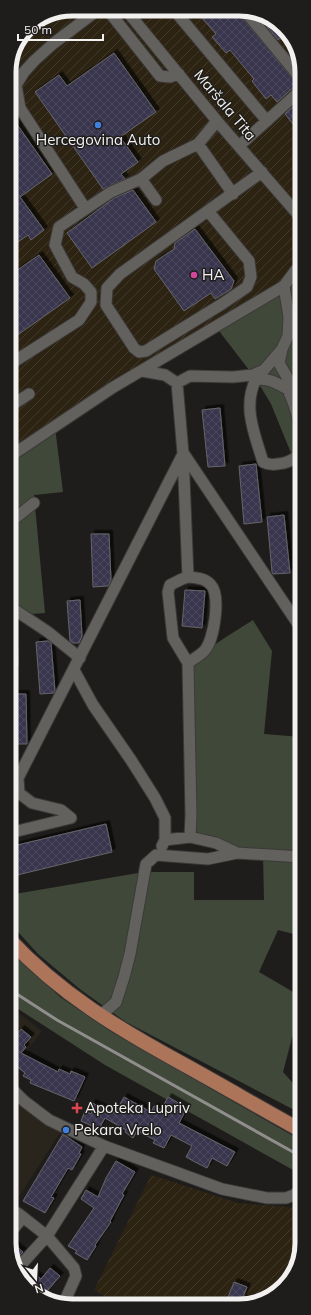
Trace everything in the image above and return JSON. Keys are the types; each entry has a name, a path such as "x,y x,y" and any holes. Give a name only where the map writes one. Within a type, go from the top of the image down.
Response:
{"main road":[{"path":"16,946 41,972 67,993 100,1016 137,1039 295,1128"}],"street":[{"path":"85,208 20,108 16,85 24,72 35,60 89,16"},
{"path":"113,16 160,76 179,74"},
{"name":"Maršala Tita","path":"131,16 217,121 295,210"},
{"path":"179,16 267,121"},
{"path":"250,17 295,72"},
{"path":"239,146 295,95"},
{"path":"16,360 79,320 91,302 91,292 84,284 72,277 55,245 59,227 85,208 111,192 141,179 163,161 198,144 217,121"},
{"path":"198,144 233,194"},
{"path":"208,211 249,261 251,277 247,287 146,351 139,352 134,348 106,306 107,288 120,274 262,172"},
{"path":"141,179 156,200"},
{"path":"16,452 112,388 284,286 295,271"},
{"path":"284,286 289,317 288,336 282,349 264,370 254,377 250,395 249,411 251,423 264,462 269,465 290,462 295,459"},
{"path":"282,349 280,363 295,394"},
{"path":"142,371 165,375 177,383"},
{"path":"177,383 190,376 254,377 279,383 295,394"},
{"path":"177,383 183,453 188,577"},
{"path":"16,402 29,394"},
{"path":"183,453 295,620"},
{"path":"16,831 71,818 61,810 32,803 19,793 18,778 183,453"},
{"path":"16,517 34,503"},
{"path":"188,663 205,650 212,636 216,604 214,590 210,584 202,578 182,578 170,585 168,592 173,638 177,648 188,663 191,814 190,837"},
{"path":"16,611 48,632 80,658"},
{"path":"74,670 93,705 131,760 165,818 165,840 156,854 146,864 130,954 116,1002 100,1016"},
{"path":"165,840 190,837 216,844 236,853"},
{"path":"156,854 208,860 236,853 295,857"},
{"path":"16,1093 49,1120 104,1146 222,1189 267,1198 286,1198 295,1195"},
{"path":"21,1265 47,1236 104,1146"},
{"path":"16,1213 47,1236 74,1268 76,1276 66,1298"},
{"path":"16,1226 23,1217"}],"shaded area":[{"path":"65,16 239,16 250,17 267,23 281,35 289,47 295,65 295,273 284,286 16,453 16,68 22,47 35,30 44,23"},
{"path":"16,1011 42,1031 16,1064"},
{"path":"16,1097 61,1131 16,1201"},
{"path":"151,1175 238,1203 295,1207 295,1247 291,1265 281,1280 264,1293 257,1296 246,1299 109,1299 94,1290"}],"green space":[{"path":"295,271 295,463 271,404 256,379 216,327 273,293"},
{"path":"55,427 63,492 34,495 45,613 17,615 19,665 16,665 16,452"},
{"path":"253,620 272,651 264,734 295,736 295,934 278,930 259,972 295,993 295,1026 283,1072 295,1085 295,1110 126,1022 81,990 38,954 16,930 16,894 144,872 194,872 194,900 264,900 263,855 190,837 188,663"},
{"path":"16,956 60,997 112,1032 295,1137 295,1171 105,1065 16,1008"}],"building":[{"path":"200,16 241,16 295,82 295,86 277,102 271,95 266,99 252,81 254,79 230,50 226,53 212,37 216,34"},
{"path":"262,21 267,23 282,36 278,40"},
{"name":"Hercegovina Auto","path":"114,53 156,112 120,137 138,162 121,174 125,179 103,189 35,92 59,75 67,86"},
{"path":"295,105 295,126 285,114"},
{"path":"16,123 52,174 20,197 44,230 31,240 28,235 16,243"},
{"name":"Hercegovina Auto","path":"133,190 156,222 92,268 67,233 114,198"},
{"name":"HA","path":"195,229 234,281 231,289 215,299 211,293 184,311 154,269 156,261 174,249 175,243"},
{"path":"39,255 70,298 16,336 16,271"},
{"path":"220,408 225,466 208,467 202,410"},
{"path":"256,464 262,522 244,524 239,466"},
{"path":"284,515 290,573 273,574 267,517"},
{"path":"91,534 109,534 111,580 108,586 93,587"},
{"path":"185,590 205,591 202,628 182,626"},
{"path":"80,600 82,636 79,643 73,643 70,641 67,601"},
{"path":"48,641 51,643 55,691 54,693 40,694 36,642"},
{"path":"16,694 26,694 27,744 16,744"},
{"path":"106,824 112,852 16,875 16,845"},
{"path":"21,1029 31,1037 24,1045 26,1047 21,1053 58,1072 59,1069 70,1074 71,1071 85,1077 74,1101 30,1083 31,1080 23,1076 25,1073 16,1066 16,1033 17,1034"},
{"path":"124,1097 151,1112 154,1106 161,1110 168,1097 187,1108 179,1123 235,1152 227,1166 212,1158 207,1168 195,1162 186,1157 192,1146 171,1135 164,1148 153,1143 155,1140 137,1131 133,1138 125,1132 126,1130 105,1118 99,1129 81,1121 85,1111 91,1114 92,1111 90,1109 92,1103 115,1113"},
{"path":"63,1134 82,1147 79,1153 81,1154 72,1170 68,1168 51,1197 54,1198 45,1213 23,1201"},
{"path":"116,1161 135,1172 122,1194 124,1195 110,1221 111,1222 95,1245 96,1246 87,1260 75,1253 77,1251 68,1246 94,1208 81,1199 86,1190 98,1197 106,1178"},
{"path":"16,1246 23,1252 18,1258"},
{"path":"50,1268 60,1276 46,1292 30,1280 35,1274 41,1279"},
{"path":"234,1282 247,1287 242,1299 227,1299"}],"railway":[{"path":"16,994 57,1020 295,1153"}],"place":[{"name":"Hercegovina Auto","path":"98,125"},
{"name":"HA","path":"194,275"},
{"name":"Apoteka Lupriv","path":"77,1108"},
{"name":"Pekara Vrelo","path":"66,1130"}]}
